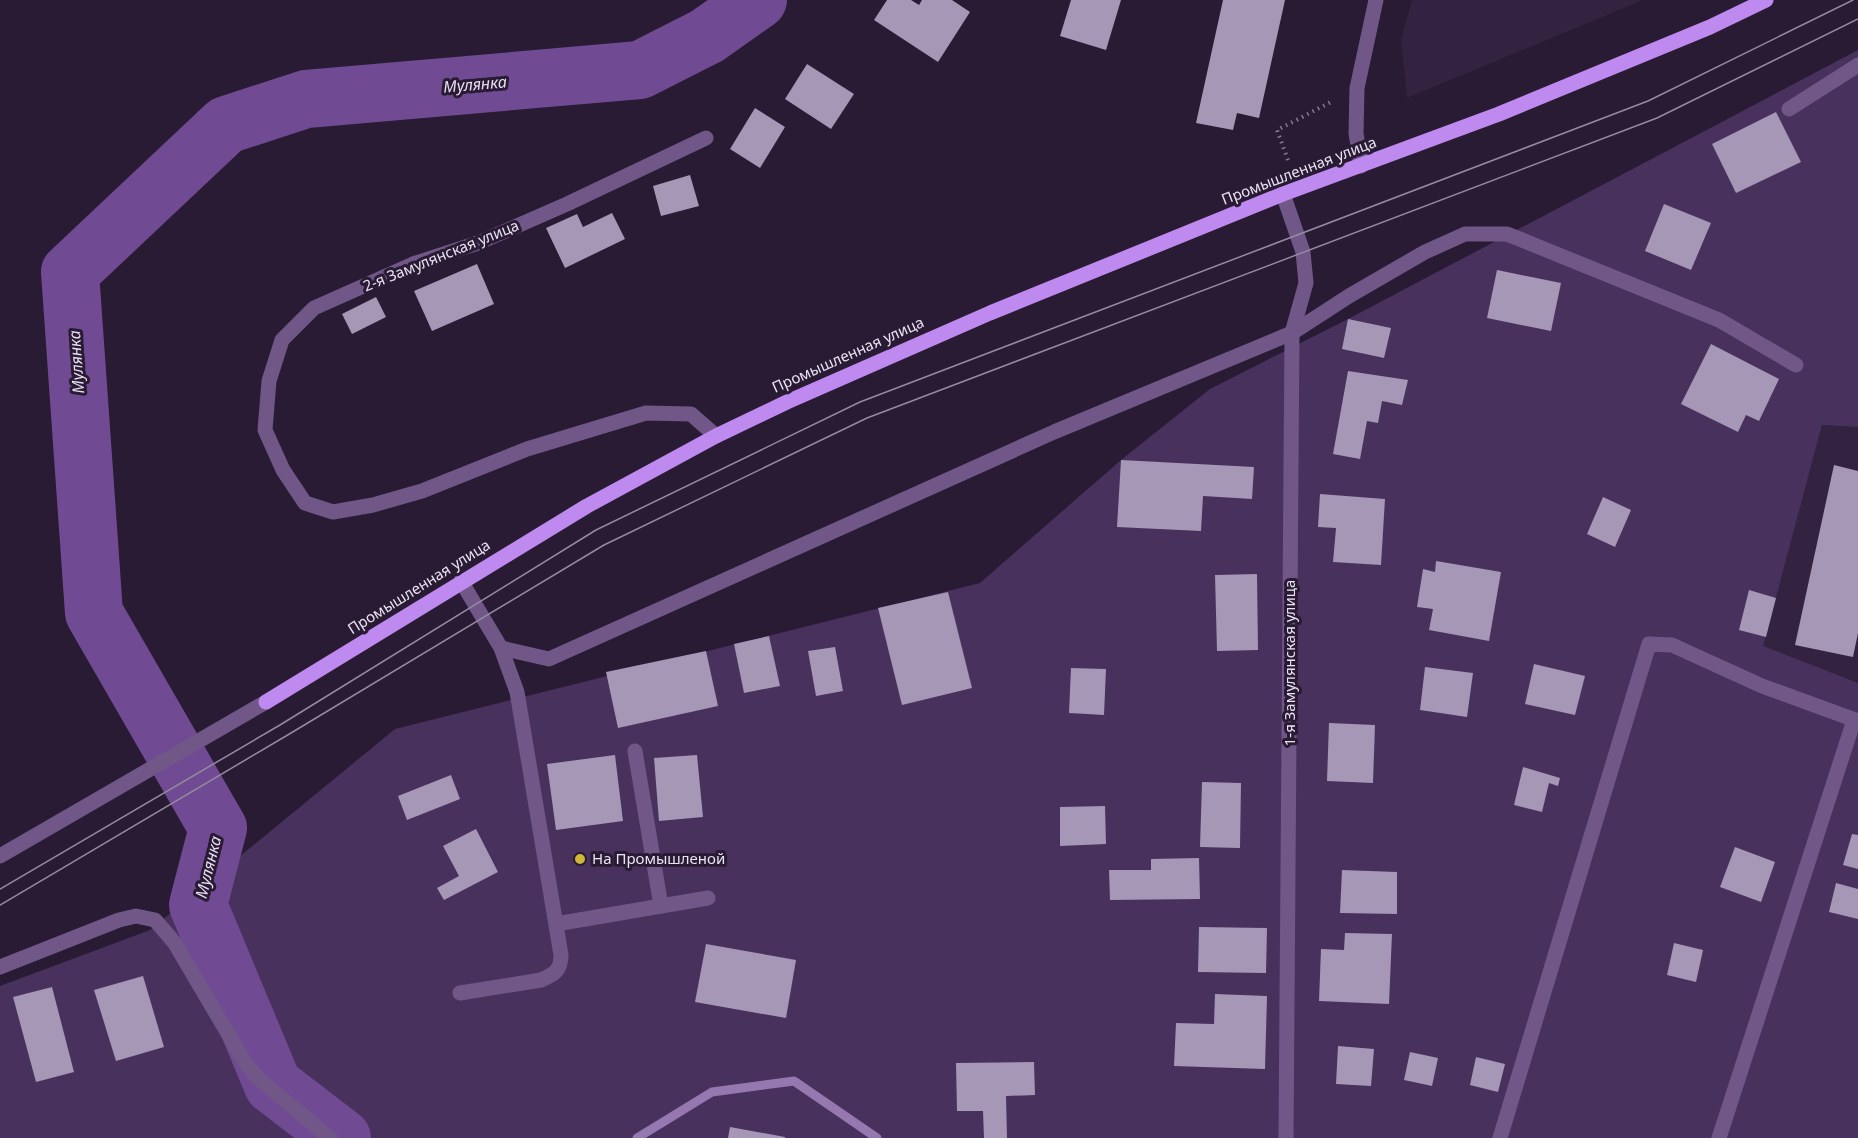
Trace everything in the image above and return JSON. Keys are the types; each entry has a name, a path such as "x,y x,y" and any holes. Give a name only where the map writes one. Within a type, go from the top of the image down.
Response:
{"main road":[{"name":"Промышленная улица","path":"266,702 587,506 716,435 990,313 1283,194 1499,114 1710,27 1766,0"}],"street":[{"path":"1361,166 1356,133 1357,88 1376,0"},
{"path":"1789,109 1858,65"},
{"name":"2-я Замулянская улица","path":"706,138 567,204 478,243 413,264 314,308 282,340 269,381 265,430 283,470 305,503 333,512 373,505 422,491 527,449 646,413 691,414 716,435"},
{"name":"1-я Замулянская улица","path":"1283,194 1303,252 1306,283 1292,333 1286,1138"},
{"path":"501,648 549,659 1054,432 1292,333 1349,296 1425,252 1465,234 1507,234 1719,320 1796,365"},
{"path":"460,993 541,980 553,975 561,966 517,692 501,648 461,581"},
{"path":"1500,1138 1649,644 1672,645 1762,686 1856,720 1719,1138"},
{"name":"Промышленная улица","path":"0,856 266,702"},
{"path":"635,751 660,906"},
{"path":"556,924 708,898"},
{"path":"0,968 119,920 136,916 155,920 174,942 246,1064 259,1079 330,1138"}],"path":[{"path":"1288,160 1277,130 1357,88"}],"shaded area":[{"path":"1412,0 1643,0 1407,98 1401,39"},
{"path":"1858,50 1858,427 1822,425 1763,646 1858,683 1858,1138 0,1138 0,986 150,930 395,729 980,583 1121,460 1210,389 1348,319"},
{"path":"1822,425 1858,427 1858,683 1762,647"}],"building":[{"path":"887,0 911,0 919,5 922,0 952,0 970,12 938,62 874,20"},
{"path":"1071,0 1121,0 1106,50 1060,36"},
{"path":"1223,0 1285,0 1259,118 1237,113 1233,130 1196,123"},
{"path":"807,64 854,94 831,129 785,99"},
{"path":"755,108 785,127 760,168 730,149"},
{"path":"1776,112 1801,162 1736,193 1712,144"},
{"path":"690,175 699,206 661,216 653,186"},
{"path":"1664,204 1711,223 1691,270 1645,251"},
{"path":"612,213 625,239 565,268 546,228 577,214 583,227"},
{"path":"477,264 494,304 432,331 414,291"},
{"path":"1497,270 1561,283 1551,331 1487,318"},
{"path":"376,297 386,317 352,334 342,314"},
{"path":"1348,319 1391,328 1384,358 1342,349"},
{"path":"1711,344 1779,379 1759,421 1746,415 1738,432 1681,404"},
{"path":"1348,371 1408,380 1402,405 1382,401 1378,423 1367,421 1360,459 1333,454"},
{"path":"1121,460 1254,467 1252,499 1203,496 1201,531 1117,527"},
{"path":"1834,465 1858,471 1858,633 1853,657 1795,645"},
{"path":"1320,494 1385,499 1381,565 1333,562 1336,528 1318,527"},
{"path":"1603,497 1631,510 1615,547 1587,534"},
{"path":"1436,561 1501,572 1489,641 1429,630 1433,609 1417,607 1423,569 1435,572"},
{"path":"1257,574 1258,650 1217,651 1215,575"},
{"path":"1749,590 1776,598 1766,637 1739,630"},
{"path":"948,592 972,688 902,705 878,608"},
{"path":"769,636 780,686 744,693 734,644"},
{"path":"835,647 843,691 816,696 808,651"},
{"path":"706,651 718,706 618,728 606,672"},
{"path":"1534,664 1585,676 1575,715 1525,704"},
{"path":"1425,667 1473,673 1467,717 1420,710"},
{"path":"1071,668 1106,669 1104,715 1069,713"},
{"path":"1329,723 1375,725 1373,783 1327,781"},
{"path":"615,755 623,821 556,830 547,764"},
{"path":"697,755 703,817 659,821 654,758"},
{"path":"1523,767 1560,778 1558,786 1549,783 1542,812 1514,805"},
{"path":"451,775 460,799 407,820 398,796"},
{"path":"1202,782 1241,783 1240,848 1200,847"},
{"path":"1105,806 1106,844 1060,846 1060,807"},
{"path":"476,829 498,872 444,900 437,888 459,876 443,846"},
{"path":"1852,834 1858,835 1858,869 1843,865"},
{"path":"1735,847 1775,862 1761,902 1720,887"},
{"path":"1199,858 1200,899 1110,900 1109,870 1151,870 1151,859"},
{"path":"1342,870 1397,872 1397,914 1340,913"},
{"path":"1836,883 1858,889 1858,919 1829,912"},
{"path":"1199,927 1267,928 1266,973 1198,972"},
{"path":"1345,933 1392,934 1389,1004 1319,1001 1321,949 1344,950"},
{"path":"1674,943 1703,950 1696,982 1667,975"},
{"path":"706,944 796,960 786,1018 695,1002"},
{"path":"143,976 164,1047 116,1061 94,990"},
{"path":"52,987 74,1072 36,1082 13,997"},
{"path":"1215,994 1267,996 1265,1069 1174,1066 1176,1023 1214,1024"},
{"path":"1338,1046 1374,1049 1371,1086 1336,1084"},
{"path":"1410,1052 1438,1058 1432,1086 1404,1080"},
{"path":"1476,1057 1505,1064 1498,1092 1470,1085"},
{"path":"1034,1062 1035,1095 1006,1096 1007,1138 984,1138 983,1111 957,1111 956,1063"},
{"path":"730,1127 785,1137 785,1138 728,1138"}],"waterway":[{"name":"Мулянка","path":"342,1138 273,1085 198,905 218,828 94,613 70,272 226,125 306,99 640,70 707,36 758,0"},
{"path":"637,1138 712,1092 794,1081 877,1138"}],"tram line":[{"path":"0,889 280,725 596,530 860,402 1648,101 1853,0"},
{"path":"0,905 604,545 867,418 1657,118 1858,19"}],"place":[{"name":"На Промышленой","path":"580,859"}]}
